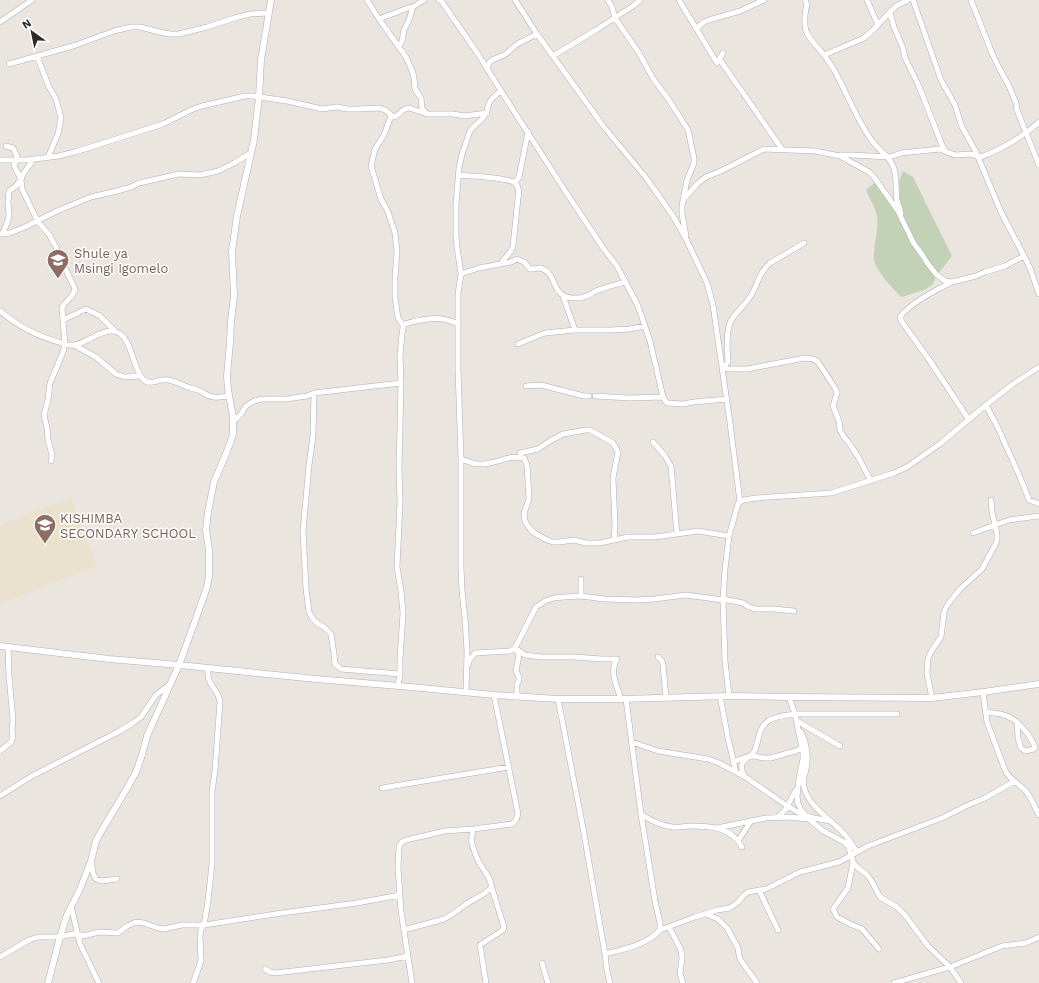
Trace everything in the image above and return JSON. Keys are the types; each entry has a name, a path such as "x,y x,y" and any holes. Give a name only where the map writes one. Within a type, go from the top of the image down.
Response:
{"street":[{"path":"0,22 32,0"},
{"path":"48,983 60,937 71,905 80,889 91,861 96,841 136,772 147,736 179,664 207,587 209,576 209,550 206,530 208,512 214,482 233,434 233,416 228,390 227,369 234,296 232,251 237,216 254,140 259,97 261,60 271,0"},
{"path":"367,0 406,58 414,78 415,89 421,98 422,108 427,114"},
{"path":"379,19 413,7 424,0"},
{"path":"439,0 469,39 500,91 577,209 617,266 638,306 650,341 663,397 667,403 683,404 727,399"},
{"path":"515,0 537,34 604,127 647,180 673,216 686,239 710,294 723,368 740,502 729,536 723,600 725,661 729,696"},
{"path":"608,0 615,18 640,53 654,80 688,130 694,163 687,180 683,200 682,214 686,239"},
{"path":"553,56 615,18 640,0"},
{"path":"679,0 717,63 723,53"},
{"path":"696,29 708,20 740,11 764,0"},
{"path":"805,0 807,4 805,10 806,29 810,39 824,55 836,75 870,140 892,163 897,200 902,213 901,216"},
{"path":"867,0 878,25"},
{"path":"824,55 864,38 872,32 896,6 908,0"},
{"path":"913,0 941,80 955,105 962,127 978,157 1001,212 1024,256 1034,278 1039,294"},
{"path":"971,0 992,53 1009,86 1039,165"},
{"path":"399,47 413,7"},
{"path":"890,12 905,58 918,84 944,150"},
{"path":"10,64 131,27 141,27 159,32 179,34 250,14 268,13"},
{"path":"487,68 492,60 504,55 517,44 537,34"},
{"path":"37,56 49,87 56,99 61,118 58,134 48,157"},
{"path":"720,60 782,150"},
{"path":"466,692 466,644 461,567 461,459 458,369 458,294 461,274 456,247 456,205 460,162 470,131 472,127 487,113 489,102 492,97 500,91"},
{"path":"0,160 34,159 89,148 172,121 193,109 240,96 252,96 299,103 322,110 338,107 347,109 380,108 387,111 391,116"},
{"path":"391,116 395,117 400,111 406,108 427,114 452,114 464,116 487,113"},
{"path":"391,116 384,135 374,149 371,166 381,199 388,212 395,233 397,252 395,298 398,318 403,325 400,356 400,502 397,567 402,608 400,674 398,686"},
{"path":"840,156 890,157 902,153 944,150 952,154 970,154 983,157 1026,133 1039,122"},
{"path":"514,183 520,177 528,132"},
{"path":"6,146 13,148 17,156 14,166 21,179 22,189 38,221 43,229 48,233 55,245 75,289 74,294 63,304 62,308 65,344 50,383 44,415 48,428 48,440 52,455 51,461"},
{"path":"683,200 698,183 764,149 815,151 840,156 872,175 901,216 913,242 924,256 928,264 945,281 952,282"},
{"path":"1,235 10,233 38,221 56,211 91,197 131,187 139,183 179,174 200,175 218,171 251,153"},
{"path":"1,235 9,216 9,191 16,186 21,179 24,170 34,159"},
{"path":"458,175 484,176 507,180 517,186 519,193 513,246 511,251 501,263"},
{"path":"723,368 728,362 728,332 731,320 753,293 766,266 804,242"},
{"path":"969,420 900,317 911,306 952,282 1005,266 1024,256"},
{"path":"461,274 479,268 511,262 517,259 524,262 530,269 537,268 544,270 552,277 557,290 563,296 575,330"},
{"path":"563,296 576,298 585,297 596,291 625,282"},
{"path":"63,320 86,309 100,316 122,335 127,342 140,376 148,383 165,379 212,397 229,396"},
{"path":"0,311 10,320 31,333 65,344 74,345 96,357 116,374 125,377 140,376"},
{"path":"403,325 416,321 441,319 449,320 458,324"},
{"path":"518,344 545,333 575,330 630,329 645,326"},
{"path":"74,345 102,333 116,331"},
{"path":"723,368 747,369 805,358 817,361 835,388 836,393 833,405 839,421 840,430 858,455 871,480"},
{"path":"740,502 756,498 831,493 894,473 907,467 941,443 1013,384 1039,367"},
{"path":"233,422 241,414 245,407 254,401 286,399 307,396 314,393 400,383"},
{"path":"526,386 541,385 584,396 663,397"},
{"path":"314,393 313,436 302,531 309,612 316,623 324,627 331,634 335,664 338,667 341,669 400,674"},
{"path":"986,405 998,428 1029,500 1039,504"},
{"path":"520,453 538,449 563,434 586,430 590,430 613,443 618,452 614,478 614,540"},
{"path":"653,442 671,466 677,534"},
{"path":"461,459 478,464 484,464 515,456 524,458 527,465 529,499 524,510 525,520 532,532 547,540 559,542 574,540 604,543 628,537 655,537 698,531 729,536"},
{"path":"932,698 927,674 928,658 941,637 944,612 948,604 960,589 982,569 996,541 997,534 991,500"},
{"path":"973,533 1001,522 1039,516"},
{"path":"580,579 581,596"},
{"path":"466,676 469,661 475,653 510,651 515,648 536,607 545,601 554,598 581,596 604,599 637,600 686,595 743,603 755,609 794,611"},
{"path":"0,646 109,659 179,664 316,679 517,697 558,699 624,699 720,696 932,698 1039,684"},
{"path":"0,751 11,742 12,737 13,720 9,687 8,647"},
{"path":"515,648 519,655 516,671 519,677 516,684 517,697"},
{"path":"515,648 525,655 541,657 617,659 615,662 614,681 624,699 632,742 641,814 660,930"},
{"path":"658,657 662,661 663,665 666,698"},
{"path":"192,983 201,960 200,936 204,925 208,901 212,864 212,792 220,702 218,695 209,682 208,668"},
{"path":"0,796 32,776 133,723 140,717 156,695 169,685"},
{"path":"983,692 986,722 1005,770 1008,776 1028,795 1039,815"},
{"path":"412,983 401,911 398,848 402,842 445,831 512,824 516,820 518,814 494,695"},
{"path":"720,696 736,772"},
{"path":"789,697 795,714 802,747 803,758 797,788 798,803 801,810 823,831 844,842 848,846 853,862 866,874 880,897 897,907 905,915 928,946 950,967 961,983"},
{"path":"558,699 583,828 605,954 606,971 610,983"},
{"path":"985,712 1007,716 1014,720 1017,723 1031,739 1035,747 1034,749 1025,751 1021,748 1018,738 1017,723"},
{"path":"744,776 742,765 754,750 764,724 771,719 795,714 897,714"},
{"path":"797,724 840,746"},
{"path":"797,724 808,750 804,787 815,807 836,825 857,852"},
{"path":"632,742 658,751 708,759 719,763 744,776 787,806 808,818"},
{"path":"733,762 750,756 771,758 796,752 802,747"},
{"path":"382,788 509,766"},
{"path":"605,954 651,939 660,930 669,926 717,910 730,908 748,892 766,889 811,868 836,863 886,839 942,818 985,798 1015,781"},
{"path":"778,817 787,806 797,788"},
{"path":"641,814 652,822 673,827 690,826 716,828 733,836 742,847"},
{"path":"716,828 751,820 778,817 808,818 830,821"},
{"path":"738,841 751,820"},
{"path":"474,829 471,837 474,851 490,881 504,927 503,930 480,945 486,983"},
{"path":"91,861 93,873 96,879 102,881 117,879"},
{"path":"853,862 848,888 833,909 837,917 862,929 879,949"},
{"path":"404,930 436,922 450,916 465,904 488,891 491,885"},
{"path":"759,890 778,930"},
{"path":"0,957 34,938 43,936 83,936 99,932 118,933 126,926 136,922 164,929 182,925 204,925 357,903 400,895"},
{"path":"71,905 80,944 99,983"},
{"path":"706,914 718,919 727,928 738,948 740,959 757,983"},
{"path":"669,926 681,950 682,958 680,974 683,983"},
{"path":"894,983 950,967 1002,946 1026,943 1039,937"},
{"path":"265,969 275,973 388,960 408,956"},
{"path":"542,963 548,983"}],"shaded area":[{"name":"KISHIMBA SECONDARY SCHOOL","path":"71,497 97,566 0,604 0,525"}],"green space":[{"path":"903,171 913,177 952,256 936,276 933,284 926,289 902,297 885,280 875,264 874,254 877,216 866,190 878,180 902,212 899,182"}],"place":[{"name":"Shule ya Msingi Igomelo","path":"58,280"},
{"name":"KISHIMBA SECONDARY SCHOOL","path":"45,544"}]}
